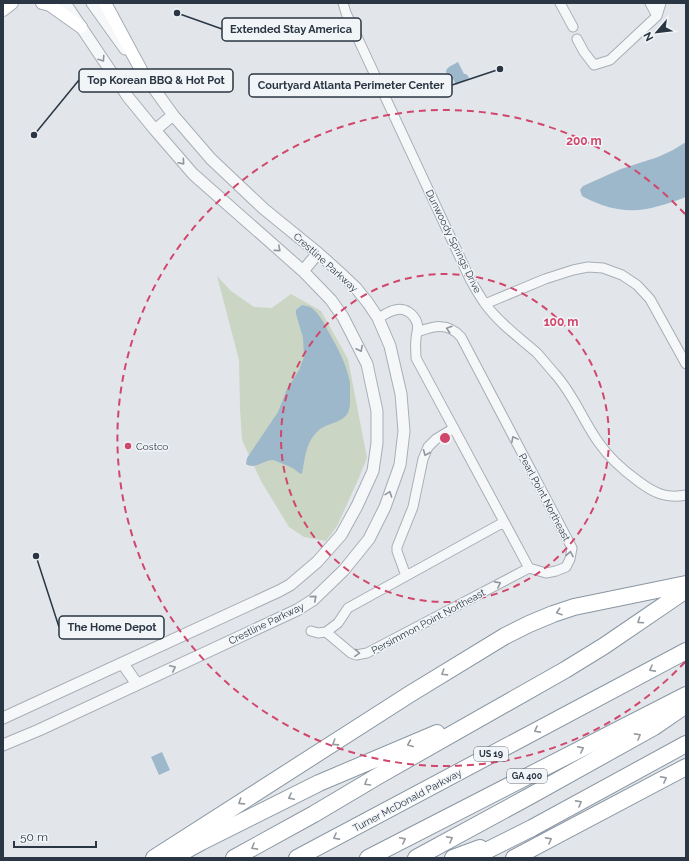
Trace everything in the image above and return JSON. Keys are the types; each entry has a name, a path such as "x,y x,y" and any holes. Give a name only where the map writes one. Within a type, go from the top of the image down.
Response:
{"highway":[{"path":"154,858 410,694 505,636 529,624 574,607 686,584"},
{"path":"234,858 566,670 686,590"},
{"name":"Turner McDonald Parkway","path":"297,858 686,651"},
{"name":"GA 400","path":"368,858 686,695"},
{"path":"416,858 524,800 654,727 686,705"},
{"path":"172,858 319,783 475,716 498,708"},
{"path":"472,858 532,828 686,744"},
{"path":"514,858 686,766"},
{"path":"453,858 532,828"}],"main road":[{"path":"3,10 12,3"},
{"path":"42,3 50,6 81,27"},
{"path":"105,3 146,79"}],"street":[{"path":"3,718 123,664 290,585 317,562 340,535 357,506 372,471 377,443 377,411 367,364 343,317 331,300 303,271 193,174 128,97 65,3"},
{"name":"Crestline Parkway","path":"3,745 297,610 313,600 344,570 369,539 385,507 400,465 404,431 401,394 390,346 378,318 368,303 356,288 337,270 264,208 211,159 173,115 92,3"},
{"name":"Dunwoody Springs Drive","path":"343,3 346,13 467,272 485,304 499,320 538,355 557,375 571,395 599,443 621,469 657,494 675,497 686,495"},
{"path":"560,3 573,27"},
{"path":"650,3 657,16"},
{"path":"577,39 584,52 594,65 610,60 657,16 661,3"},
{"path":"155,130 173,115"},
{"path":"303,271 318,253"},
{"path":"485,304 545,279 573,270 588,267 603,268 622,275 637,285 650,300 686,364"},
{"path":"378,318 395,310 406,310 412,314 417,323 415,340 416,358 529,568"},
{"name":"Pearl Point Northeast","path":"417,332 433,326 445,327 457,332 572,548 566,567 546,573 529,568"},
{"path":"406,576 397,547 413,507 423,459 428,447 436,439 454,428"},
{"path":"311,631 318,633 326,632 338,623 348,608 504,522"},
{"name":"Persimmon Point Northeast","path":"326,632 351,653 356,655 367,653 529,568"},
{"path":"123,664 137,684"}],"green space":[{"path":"217,276 231,291 254,307 272,308 291,294 321,311 348,359 367,458 337,526 326,541 304,537 289,527 261,481 242,440 239,360"}],"water":[{"path":"458,62 464,74 466,74 469,78 456,85 450,73 448,74 446,70 448,67"},
{"path":"686,142 686,197 645,209 625,210 602,205 582,196 580,190 583,186 621,169 658,157"},
{"path":"302,305 311,307 323,321 344,362 350,383 349,410 344,417 323,427 311,439 305,456 302,474 273,460 249,466 246,464 247,458 278,412 287,389 299,370 304,357 303,338 296,314 296,310"},
{"path":"162,752 170,770 159,775 151,757"}],"place":[{"name":"Extended Stay America","path":"177,13"},
{"name":"Courtyard Atlanta Perimeter Center","path":"500,69"},
{"name":"Top Korean BBQ & Hot Pot","path":"34,135"},
{"name":"Costco","path":"128,446"},
{"name":"The Home Depot","path":"36,556"}]}
